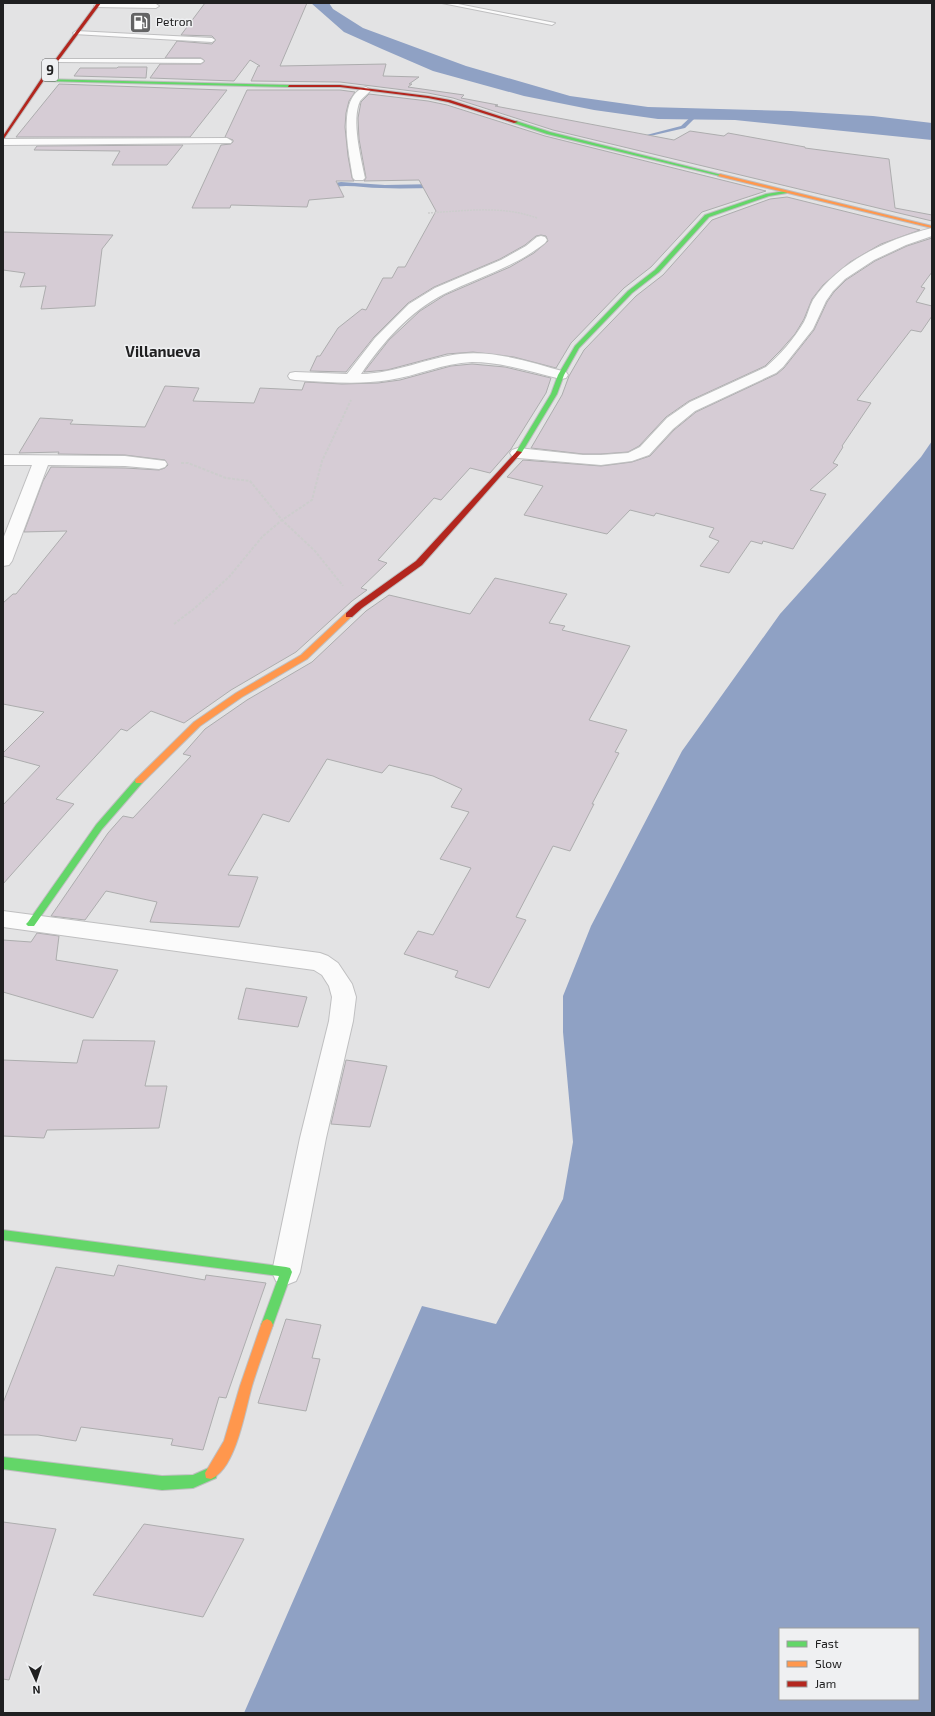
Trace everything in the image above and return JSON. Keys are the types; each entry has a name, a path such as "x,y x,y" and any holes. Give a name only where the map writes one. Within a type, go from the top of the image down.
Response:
{"main road":[{"name":"9","path":"3,139 42,80 98,4"},
{"path":"42,80 230,85 340,86 428,97 449,101 549,133 785,192 844,204 932,227"},
{"path":"31,924 99,827 136,784 197,724 239,695 304,657 359,606 419,563 447,534 518,453 554,394 561,375 577,347 630,292 657,271 707,216 768,195 785,192"},
{"path":"3,1235 286,1272 246,1387 227,1452 220,1464 211,1473 193,1481 162,1483 3,1463"}],"street":[{"path":"359,178 353,135 354,103 366,90"},
{"path":"3,142 227,141"},
{"path":"518,453 606,460 634,456 643,452 672,421 690,408 771,370 778,364 810,322 819,300 835,281 874,254 902,242 932,232"},
{"path":"353,378 372,349 407,313 420,303 440,291 518,256 531,249 541,240"},
{"path":"295,376 353,378 389,376 444,361 473,358 506,362 561,375"},
{"path":"3,460 124,461 159,464"},
{"path":"3,561 42,460"},
{"path":"3,919 320,962 330,969 340,984 344,997 342,1021 313,1138 286,1272"}],"lane":[{"path":"445,3 552,23"},
{"path":"98,4 156,6"},
{"path":"76,33 212,40"},
{"path":"57,61 202,61"}],"path":[{"path":"428,213 504,211 528,214 541,222 541,240"},
{"path":"174,624 195,608 229,577 262,537 282,520 312,500 322,461 351,400 353,378"},
{"path":"159,464 188,463 226,478 250,481 282,520 315,552 359,606"}],"water":[{"path":"311,3 329,3 333,9 363,28 466,66 570,96 648,107 791,111 873,116 932,123 932,140 735,120 658,119 594,110 524,96 433,71 382,49 344,32"},
{"path":"932,441 932,1713 244,1713 422,1306 496,1324 563,1199 573,1142 563,1032 563,996 591,926 682,751 780,614 921,457"}],"building":[{"path":"205,3 307,3 280,66 386,64 383,76 419,77 409,84 412,84 408,87 464,95 461,98 498,105 495,106 674,140 690,131 724,136 728,133 805,148 889,159 895,208 932,215 932,221 553,130 453,98 428,93 340,82 251,81 258,66 260,66 250,60 234,81 150,78 160,64 201,64 205,61 201,58 165,58 177,41 212,44 216,40 212,36 181,35"},
{"path":"147,67 146,78 74,76 80,68"},
{"path":"59,84 227,90 190,137 16,137"},
{"path":"247,90 340,90 355,92 349,101 345,127 348,156 352,178 354,181 336,181 344,197 309,200 307,207 231,205 230,208 192,208 221,145 231,144 233,142 233,140 225,137"},
{"path":"369,94 428,101 447,105 545,136 766,191 702,212 651,267 624,288 571,343 556,368 514,357 473,352 447,354 387,370 364,372 389,340 420,311 445,295 510,267 534,253 548,241 546,236 541,235 536,236 525,245 500,259 434,287 408,303 374,337 346,372 310,371 317,356 320,356 338,328 362,309 366,310 383,278 392,278 398,267 405,267 436,211 419,180 364,181 366,178 359,139 358,118 361,102"},
{"path":"183,145 167,165 112,165 120,151 34,150 37,146"},
{"path":"787,197 920,230 881,244 850,262 823,285 812,299 804,319 795,334 765,366 689,401 666,417 639,446 628,452 601,454 583,454 531,448 562,395 569,376 584,350 636,296 663,275 712,220 770,199"},
{"path":"3,232 113,235 102,249 95,306 41,309 46,286 20,287 25,273 3,270"},
{"path":"932,238 932,272 921,287 925,288 916,302 932,306 932,316 921,332 911,330 857,400 871,403 842,446 843,447 833,463 838,465 810,490 826,494 793,549 763,541 762,544 751,541 729,573 700,566 719,541 709,537 714,528 656,513 654,516 630,510 607,534 524,515 543,486 507,477 523,460 601,466 632,462 650,456 674,430 696,412 777,374 784,368 814,330 827,302 834,292 846,280 875,261 907,246"},
{"path":"472,364 505,367 551,378 546,393 511,449 490,473 470,468 441,500 434,498 378,560 387,563 361,588 367,590 352,601 296,652 231,690 184,723 151,711 127,731 121,729 56,799 74,804 3,884 3,805 40,766 3,756 3,753 44,712 3,704 3,603 13,594 16,594 67,531 24,532 43,481 51,467 159,470 168,465 165,460 125,455 58,454 59,452 19,453 40,418 73,420 70,424 145,427 165,386 199,388 193,401 254,403 260,388 302,390 305,382 342,384 378,383 400,380 451,366"},
{"path":"495,578 567,594 549,623 565,626 562,630 630,646 589,720 627,730 615,752 619,753 592,804 594,804 570,851 553,846 516,917 526,920 489,988 455,977 458,971 404,954 418,931 433,935 471,868 440,859 469,812 451,807 462,789 433,776 389,765 382,773 327,759 289,822 263,814 228,875 258,877 239,927 150,922 157,902 106,891 85,920 51,916 108,833 123,816 133,818 191,756 183,754 205,729 247,700 312,662 366,611 389,595 470,614"},
{"path":"37,933 59,936 56,960 118,970 93,1018 3,992 3,940 31,942"},
{"path":"246,988 307,997 298,1027 238,1019"},
{"path":"83,1040 155,1041 145,1086 167,1086 159,1128 47,1130 44,1138 3,1136 3,1060 77,1063"},
{"path":"346,1060 387,1066 370,1127 331,1124"},
{"path":"118,1265 205,1280 206,1275 266,1283 226,1398 219,1397 203,1450 171,1445 173,1439 81,1427 76,1441 38,1435 3,1435 3,1403 56,1267 114,1276"},
{"path":"286,1319 321,1325 312,1358 320,1359 306,1411 258,1403"},
{"path":"3,1522 56,1529 9,1680 3,1679"},
{"path":"144,1524 244,1539 203,1617 93,1595"}],"waterway":[{"path":"637,138 683,127 697,114"},
{"path":"325,187 336,184 385,187 437,186"}],"traffic: fast":[{"path":"42,80 289,86"},
{"path":"516,122 549,133 720,175"},
{"path":"519,452 554,394 561,375 577,347 630,292 657,271 707,216 768,195 785,192"},
{"path":"31,924 99,827 139,781"},
{"path":"3,1235 286,1272 267,1325"},
{"path":"3,1463 162,1483 193,1481 211,1473"}],"traffic: slow":[{"path":"720,175 932,227"},
{"path":"139,781 197,724 239,695 304,657 349,615"},
{"path":"211,1473 219,1464 230,1443 246,1386 267,1325"}],"traffic: jam":[{"path":"3,139 42,80 99,3"},
{"path":"289,86 340,86 428,97 449,101 516,122"},
{"path":"349,615 359,606 419,563 519,452"}],"place":[{"name":"Petron","path":"141,22"}],"district":[{"name":"Villanueva","path":"163,352"}]}
